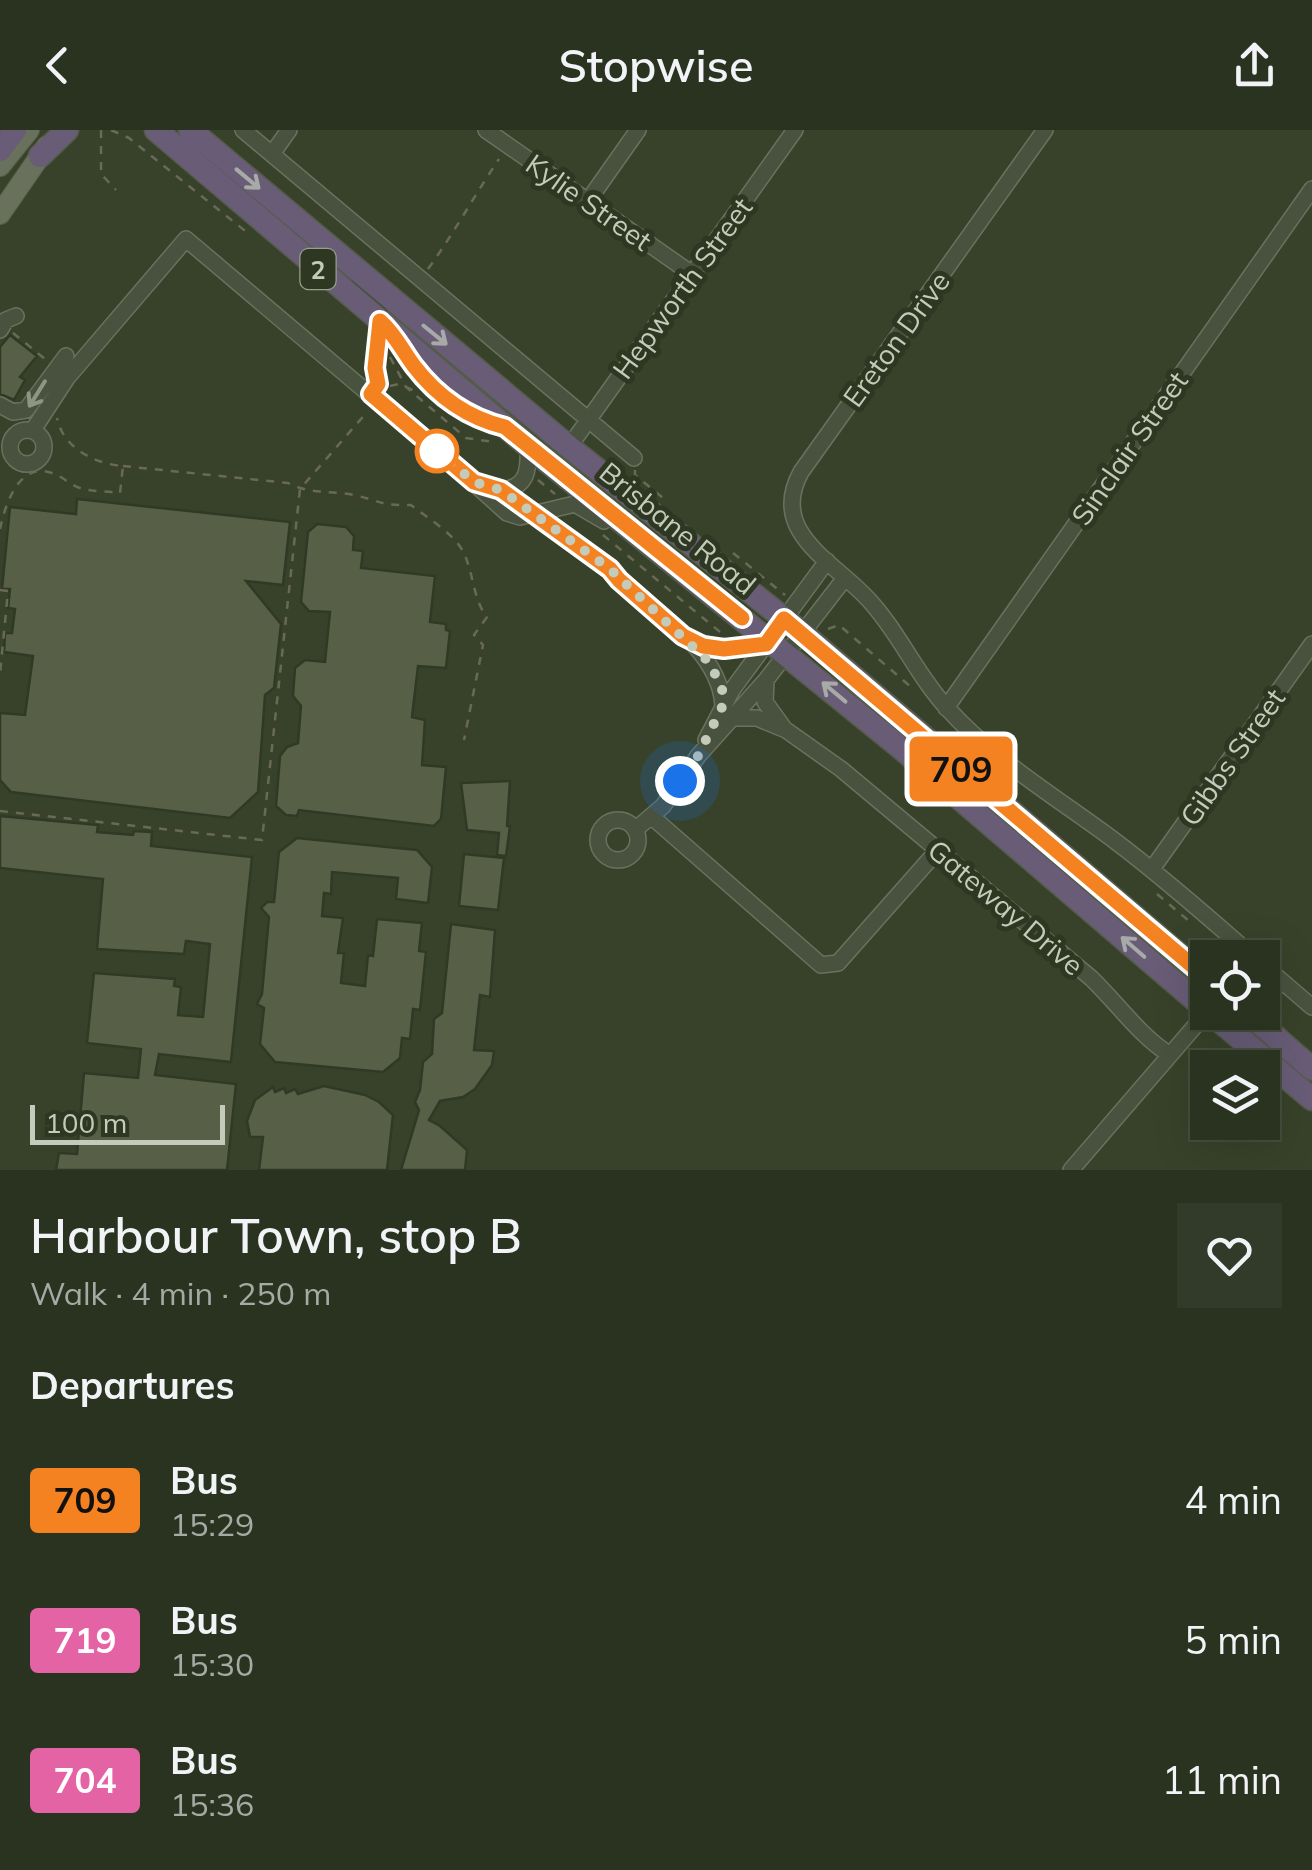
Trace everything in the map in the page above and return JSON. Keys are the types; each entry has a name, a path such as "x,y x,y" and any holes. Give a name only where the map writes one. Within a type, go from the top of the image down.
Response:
{"highway":[{"path":"0,150 15,130"},
{"path":"40,156 67,130"},
{"path":"145,130 181,152"},
{"name":"Brisbane Road","path":"156,130 505,427 774,645 1190,996"},
{"name":"Brisbane Road","path":"190,130 569,447 798,619 1190,963"},
{"name":"Brisbane Road","path":"1230,1030 1312,1100"},
{"path":"1267,1030 1312,1068"}],"main road":[{"path":"0,166 29,130"},
{"path":"0,214 58,130"}],"street":[{"name":"Brisbane Road","path":"243,130 634,458"},
{"path":"272,154 289,130"},
{"name":"Kylie Street","path":"486,130 692,274"},
{"path":"588,201 638,130"},
{"name":"Hepworth Street","path":"569,447 795,130"},
{"name":"Ereton Drive","path":"823,558 794,522 791,501 801,472 1045,130"},
{"name":"Sinclair Street","path":"946,708 1312,189"},
{"path":"306,228 334,264 377,301 386,326 414,366 471,416 505,427"},
{"path":"0,426 26,431 44,442 40,459 26,464 18,462 5,447 13,437 26,431 186,239 507,513 520,518 538,516 566,504 584,507 645,554 686,575"},
{"path":"374,397 378,384 375,368 386,326"},
{"path":"0,405 14,412 26,410 60,362"},
{"path":"501,490 515,488 525,478 528,446"},
{"path":"474,482 501,490 610,569 709,662 729,711"},
{"path":"798,619 823,558 877,610 946,708 988,747 1152,869 1233,940"},
{"path":"636,829 663,806 698,756 729,711 748,667 845,578"},
{"path":"683,636 703,646 724,649 774,645"},
{"name":"Gibbs Street","path":"1152,869 1312,644"},
{"path":"774,645 766,680 766,702 786,730"},
{"path":"709,662 727,668 748,667"},
{"path":"729,711 766,680"},
{"name":"Gateway Drive","path":"729,711 786,730 842,769 1091,978 1143,1035 1170,1056"},
{"path":"651,816 821,965 838,964 938,850"},
{"path":"1280,979 1312,1007"},
{"path":"1070,1170 1192,1030"}],"path":[{"path":"100,130 100,174 116,190"},
{"path":"422,278 460,226 467,205 509,146"},
{"path":"6,323 60,362"},
{"path":"0,811 262,840 300,489 374,397 395,384 422,392 436,388"},
{"path":"59,408 59,429 69,443 102,465 288,483 300,489 356,495 383,506 411,505 460,546 480,608 487,617 474,635 484,645 464,740"},
{"path":"634,458 635,475 679,511"},
{"path":"0,529 14,488 30,473 41,470 79,488 120,493 123,466"},
{"path":"723,546 798,619 822,631 838,625 916,690"},
{"path":"0,590 8,591 0,674"},
{"path":"1148,886 1190,922"}],"building":[{"path":"10,335 37,356 20,377 25,380 14,400 0,394 0,347"},
{"path":"77,499 290,522 283,585 246,581 281,624 274,688 265,695 258,792 230,818 11,792 0,780 0,713 25,715 33,656 4,652 5,633 12,633 15,609 8,608 10,589 2,589 10,507 76,514"},
{"path":"317,524 346,527 354,536 353,550 363,551 361,568 435,576 430,622 446,624 450,631 446,668 418,666 412,717 425,720 422,765 446,767 441,819 434,826 299,810 297,816 286,815 276,806 280,756 287,747 298,743 301,706 293,696 295,668 305,660 325,662 330,612 309,611 301,602 308,532"},
{"path":"510,781 506,856 497,855 499,833 467,830 461,783"},
{"path":"0,816 98,825 97,832 152,832 151,846 252,857 231,1062 159,1054 155,1075 236,1084 227,1170 56,1170 59,1153 77,1154 84,1073 138,1078 141,1049 87,1043 94,973 175,979 174,986 181,987 178,1015 203,1017 210,944 186,941 184,954 97,949 103,879 0,868"},
{"path":"297,838 417,850 432,867 428,903 396,899 398,878 332,872 331,894 324,893 322,916 343,918 338,953 344,953 341,983 365,986 377,919 422,923 419,951 426,952 420,1010 413,1009 410,1039 402,1038 400,1058 383,1072 275,1062 260,1044 264,1008 257,1004 262,994 269,917 261,908 274,902 279,852"},
{"path":"464,854 504,858 498,910 459,906"},
{"path":"451,924 495,930 490,997 480,995 474,1050 494,1051 492,1065 475,1089 463,1097 440,1101 429,1120 467,1150 465,1170 401,1170 419,1110 415,1102 423,1062 432,1054 434,1019 442,1013"},
{"path":"324,1086 365,1095 393,1115 387,1170 259,1170 263,1137 250,1137 247,1121 255,1100 273,1087 275,1092 284,1088 286,1093 295,1089 298,1094"}],"bus line":[{"name":"709","path":"742,618 505,427 459,408 424,378 392,331 380,321 375,368 378,384 371,394 474,482 501,490 538,516 610,569 683,636 697,643 724,649 766,644 784,619 1190,964"}],"route":[{"path":"437,451 474,482 501,490 610,569 709,662 722,688 723,705 698,756 680,781"}]}
